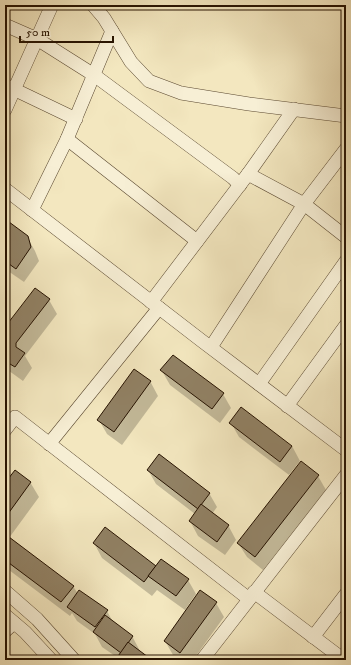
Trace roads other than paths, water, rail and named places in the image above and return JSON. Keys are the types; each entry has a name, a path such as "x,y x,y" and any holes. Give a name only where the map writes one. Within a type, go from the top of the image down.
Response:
{"street":[{"path":"5,110 10,87 36,39 52,5"},
{"path":"93,5 104,18 131,62 149,81 181,93 249,104 346,116"},
{"path":"5,25 36,39 94,75 233,178 244,179 304,204 346,237"},
{"path":"32,210 76,119 112,31"},
{"path":"10,87 76,119"},
{"path":"49,444 155,305 197,241 294,110"},
{"path":"67,139 197,241"},
{"path":"210,348 304,204 346,149"},
{"path":"5,189 210,348 346,450"},
{"path":"259,384 346,261"},
{"path":"287,406 346,325"},
{"path":"5,430 15,417 252,596 344,660"},
{"path":"205,659 252,596 345,479"},
{"path":"5,591 37,619 74,660"},
{"path":"313,637 346,594"},
{"path":"8,623 25,632 50,660"}]}
